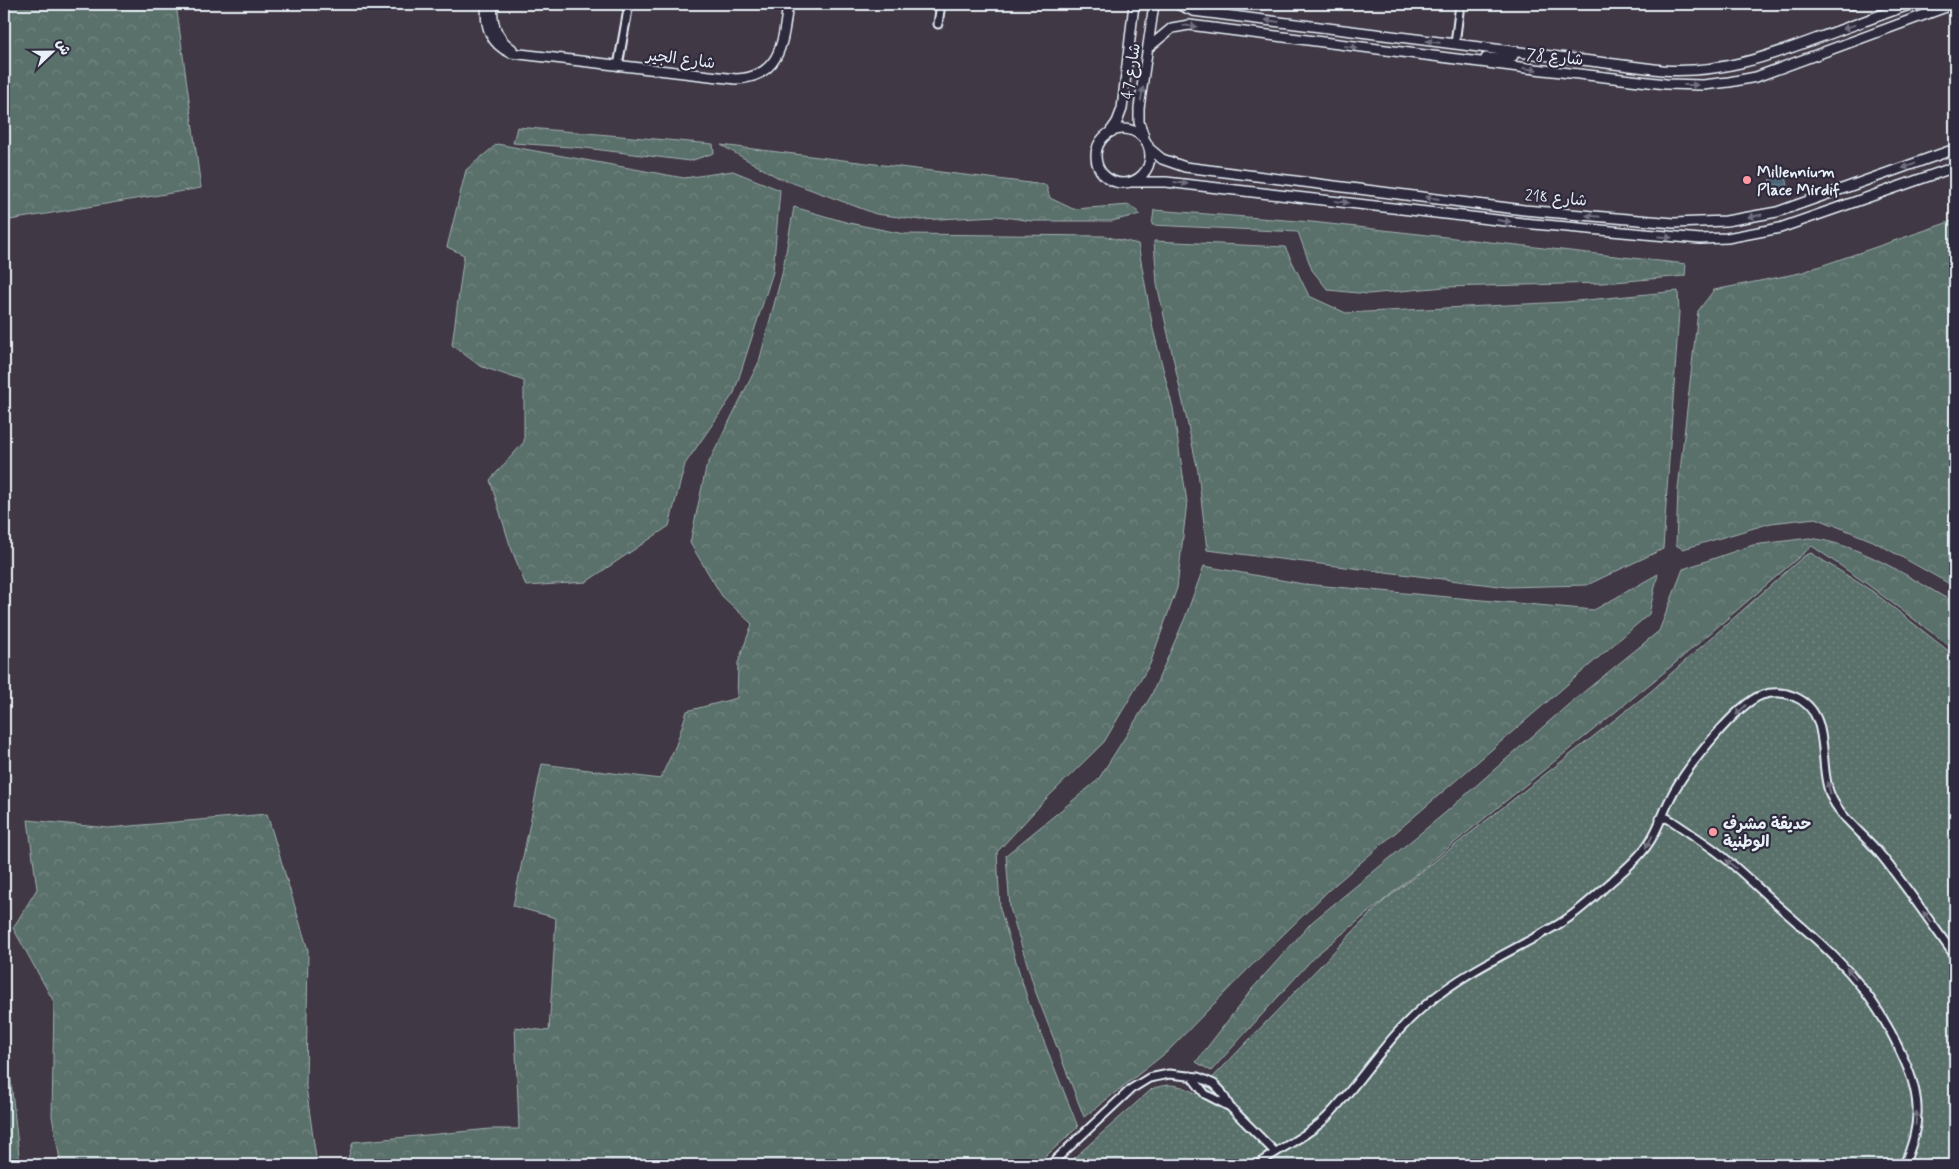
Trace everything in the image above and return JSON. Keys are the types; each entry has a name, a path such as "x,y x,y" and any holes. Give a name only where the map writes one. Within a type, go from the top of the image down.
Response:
{"street":[{"name":"شارع الجير","path":"487,4 487,26 492,38 501,48 520,54 736,79 756,76 765,70 778,54 782,44 788,4"},
{"path":"493,4 493,16 497,33 504,43 520,54"},
{"path":"618,66 630,4"},
{"path":"938,24 941,4"},
{"name":"شارع 47","path":"1109,132 1117,122 1122,109 1134,4"},
{"name":"شارع 47","path":"1148,145 1139,122 1139,108 1154,4"},
{"name":"شارع 78","path":"1177,4 1193,11 1683,71 1730,66 1764,58 1912,4"},
{"path":"1455,44 1460,4"},
{"name":"شارع 78","path":"1149,47 1172,28 1189,25 1474,62 1678,85 1729,82 1756,77 1954,4"},
{"path":"1474,62 1485,58 1510,59 1513,56 1512,51"},
{"path":"1563,72 1562,66 1567,64 1606,67 1624,65"},
{"path":"1132,182 1145,172 1150,157 1148,145 1132,130 1121,129 1109,132 1103,138 1096,152 1098,168 1109,179 1116,182 1132,182 1166,182 1523,223 1700,239 1727,238 1780,228 1955,166"},
{"name":"شارع 218","path":"1148,145 1170,163 1185,167 1524,210 1674,223 1726,221 1776,212 1955,149"},
{"path":"1258,1165 1324,1119 1402,1027 1428,1002 1458,981 1559,924 1584,906 1641,854 1649,842 1674,791 1693,762 1714,736 1743,707 1752,700 1768,694 1786,694 1796,697 1814,712 1819,723 1828,787 1833,802 1883,857 1955,956"},
{"path":"1660,818 1667,818 1672,821 1732,864 1833,953 1874,1002 1909,1070 1916,1094 1917,1119 1915,1131 1904,1165"},
{"path":"1050,1165 1137,1085 1149,1078 1162,1075 1204,1078 1214,1084 1221,1091 1230,1107 1275,1152"},
{"path":"1191,1076 1205,1094 1230,1107"}],"green space":[{"path":"4,4 176,4 201,188 4,221"},
{"path":"517,127 713,144 714,153 690,161 585,148 513,143"},
{"path":"497,144 684,178 733,171 780,190 773,272 734,393 685,464 669,526 586,582 526,586 510,545 490,480 524,442 524,381 480,366 452,345 464,255 447,247 466,170"},
{"path":"721,145 1046,185 1050,198 1073,209 1130,205 1140,214 1112,221 1032,221 997,216 921,220 876,214 777,177"},
{"path":"794,207 849,223 904,234 1104,236 1138,244 1153,329 1173,408 1187,502 1177,588 1150,664 1104,742 1045,800 997,852 1000,909 1029,1004 1078,1127 1036,1165 346,1165 353,1142 490,1129 519,1129 515,1027 549,1031 556,918 513,906 542,764 660,779 676,745 687,711 737,698 738,663 752,624 722,596 690,543 706,468 759,362 782,274"},
{"path":"1154,210 1312,222 1686,264 1685,276 1603,283 1445,287 1368,294 1328,290 1312,270 1298,232 1152,225"},
{"path":"1955,220 1955,587 1873,541 1816,518 1771,523 1683,549 1676,545 1678,489 1698,311 1714,290 1800,273"},
{"path":"1154,241 1285,247 1309,296 1346,313 1566,302 1678,291 1679,312 1663,549 1587,585 1507,587 1207,550 1198,471 1157,284"},
{"path":"1809,538 1829,541 1848,547 1885,563 1955,603 1955,650 1867,584 1812,546 1667,670 1315,956 1211,1071 1196,1062 1252,989 1312,922 1445,813 1569,704 1659,631 1683,569 1753,545"},
{"name":"حديقة مشرف الوطنية","path":"1811,553 1872,591 1955,656 1955,1165 1066,1165 1152,1089 1170,1085 1186,1088 1197,1094 1385,900 1650,692 1804,556"},
{"path":"1204,566 1303,584 1594,610 1658,574 1649,614 1330,889 1167,1052 1084,1117 1036,993 1010,908 1006,855 1098,780 1151,696 1185,618"},
{"path":"267,814 308,950 306,1087 317,1165 61,1165 52,1116 54,1002 13,928 37,889 28,820 108,828"},
{"path":"4,1016 20,1165 4,1165"}],"water":[{"path":"1786,176 1789,191 1772,191 1769,180"}],"place":[{"name":"Millennium Place Mirdif","path":"1747,180"},
{"name":"حديقة مشرف الوطنية","path":"1713,832"}]}
